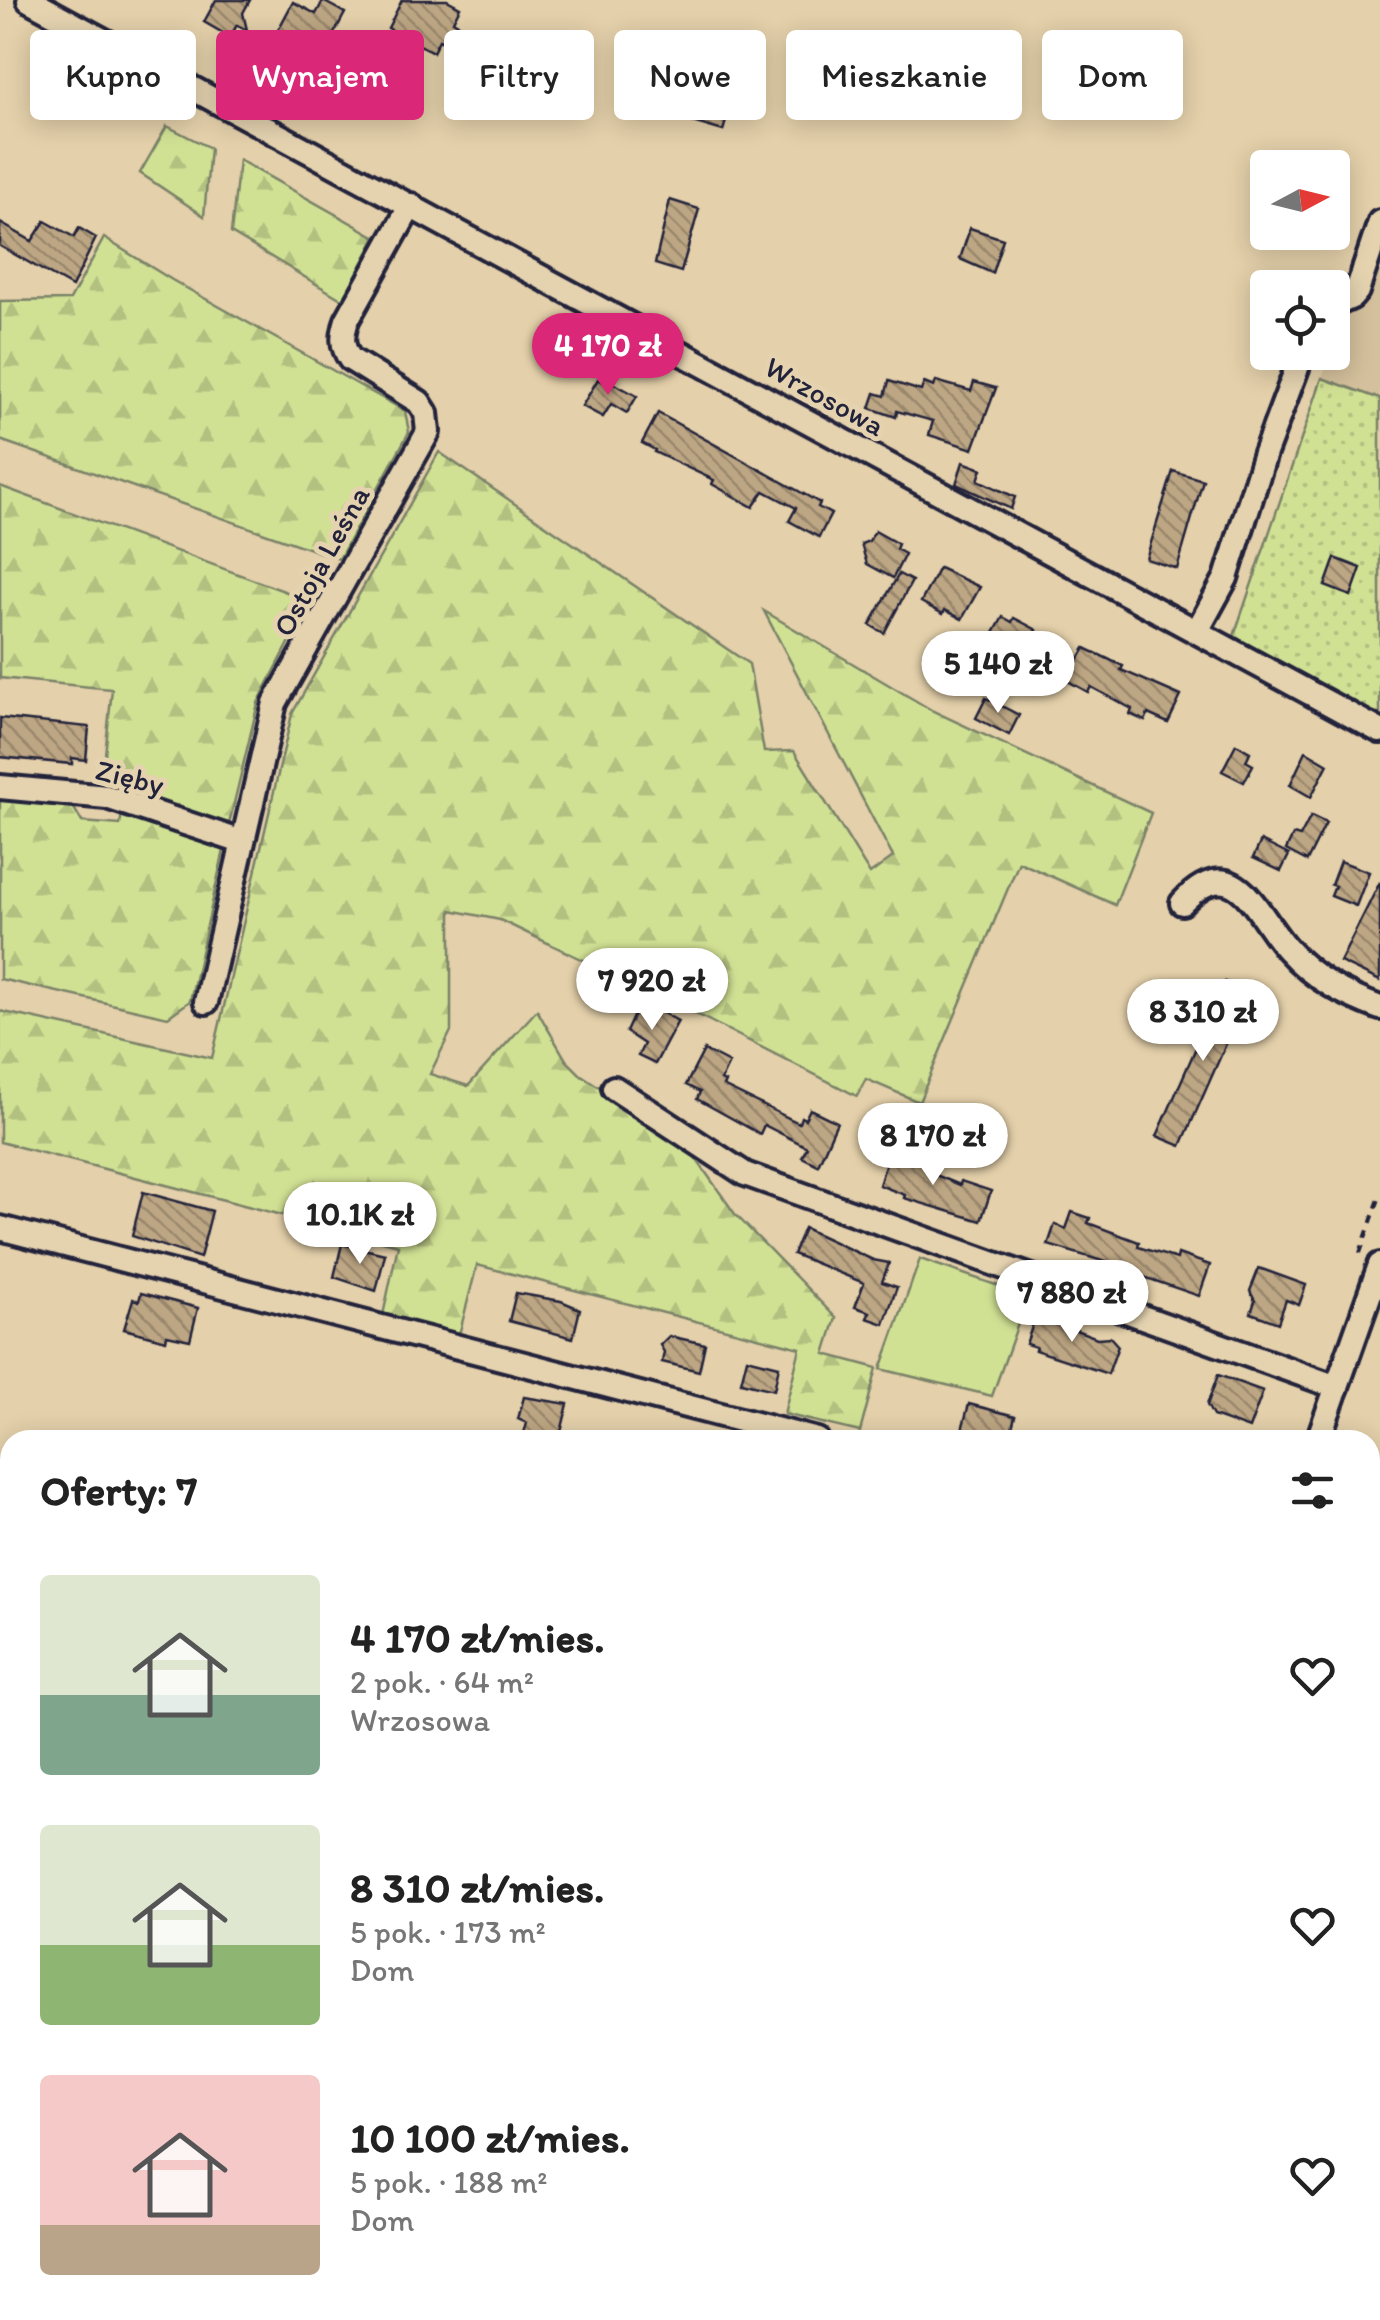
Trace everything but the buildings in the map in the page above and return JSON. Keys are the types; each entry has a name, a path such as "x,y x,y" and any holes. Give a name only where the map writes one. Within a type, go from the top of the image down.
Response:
{"street":[{"name":"Wrzosowa","path":"29,0 1380,730"},
{"name":"Ostoja Leśna","path":"206,1002 276,703 428,432 420,402 350,359 342,336 347,320 411,205"},
{"path":"1350,298 1357,291 1380,222"},
{"path":"1197,631 1226,578 1295,370"},
{"name":"Zięby","path":"0,787 107,797 242,842"},
{"path":"1182,903 1197,887 1221,881 1244,890 1286,949 1316,977 1380,1008"},
{"path":"614,1088 745,1174 1337,1387"},
{"path":"0,1228 778,1430"},
{"path":"1322,1430 1380,1265"}],"shaded area":[{"path":"1380,204 1380,399 1322,378 1325,370 1350,370 1350,294"}],"green space":[{"path":"167,126 210,148 204,216 140,173"},
{"path":"239,160 376,237 343,300 231,233"},
{"path":"104,238 405,411 409,432 339,559 0,440 0,301 70,300"},
{"path":"1322,378 1380,399 1380,716 1234,636"},
{"path":"439,452 749,664 764,752 794,751 870,874 893,857 764,611 933,711 1151,813 1115,905 1019,862 919,1102 866,1079 857,1096 500,920 451,910 451,1031 430,1074 468,1086 537,1010 566,1060 580,1074 687,1146 735,1214 836,1318 825,1354 877,1368 861,1430 784,1414 800,1348 477,1265 460,1331 450,1337 382,1320 398,1245 0,1142 0,1011 212,1058 292,714"},
{"path":"0,486 311,601 258,703 229,824 212,826 102,783 112,689 0,678"},
{"path":"0,796 71,803 82,822 120,825 122,813 224,850 190,1001 168,1017 0,979"},
{"path":"920,1259 1028,1296 992,1396 881,1369"}]}
